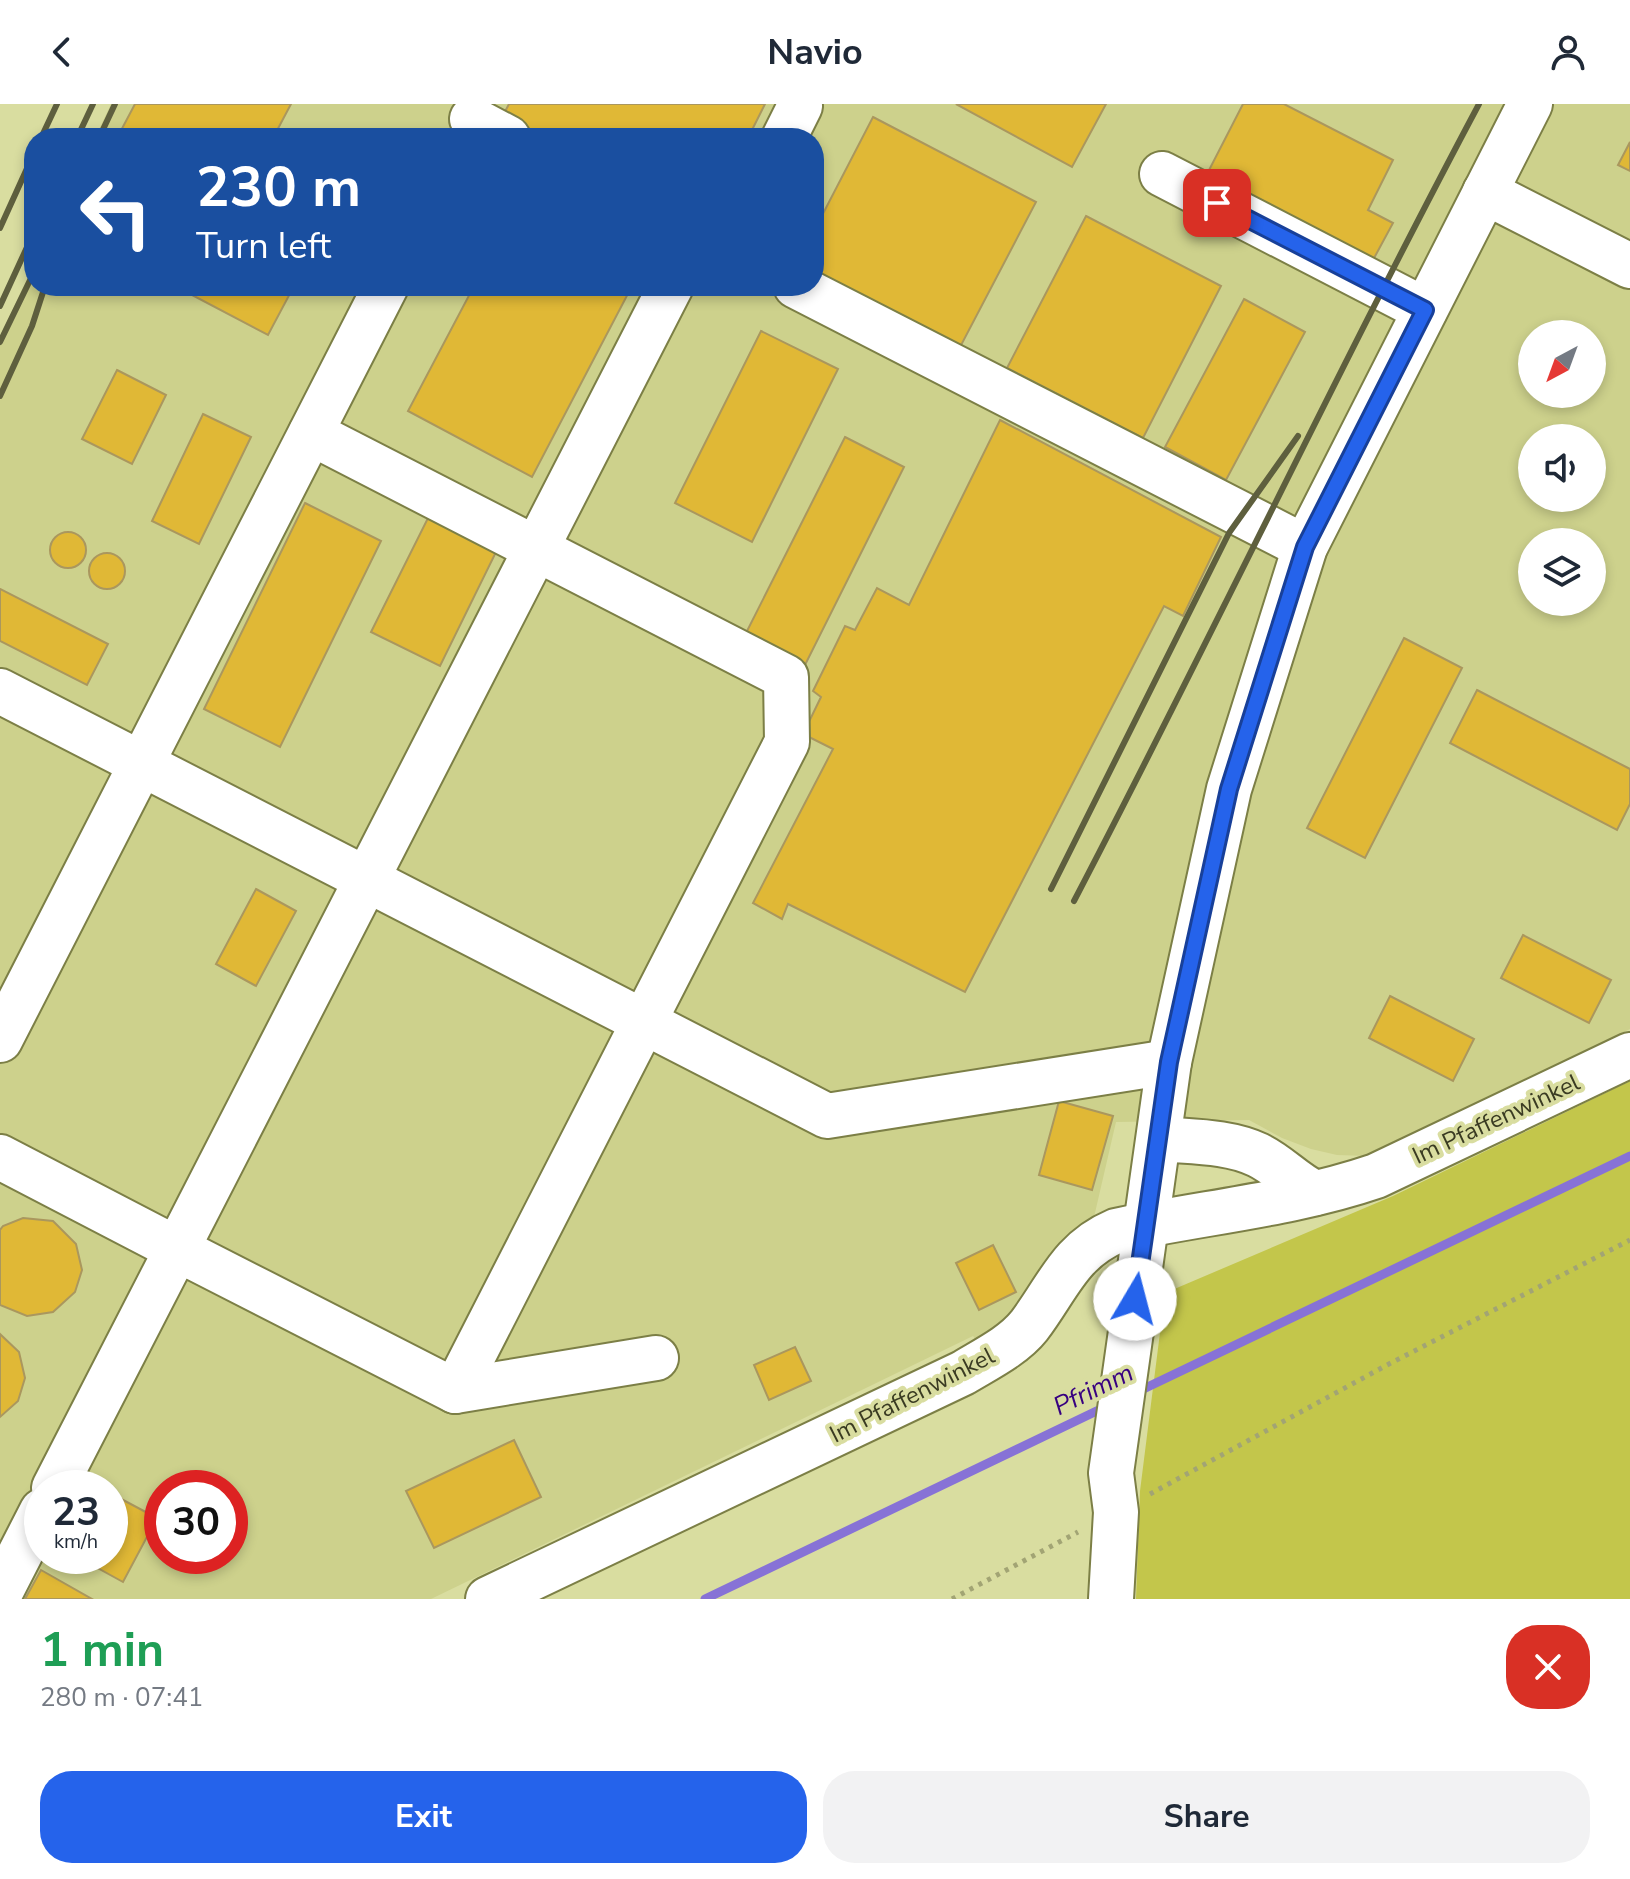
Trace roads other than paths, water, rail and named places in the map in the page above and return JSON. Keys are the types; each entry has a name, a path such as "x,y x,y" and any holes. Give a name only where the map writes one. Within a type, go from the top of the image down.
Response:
{"street":[{"path":"1111,1599 1114,1492 1135,1299 1169,1062 1229,789 1305,547 1530,104"},
{"path":"1162,174 1425,310"},
{"path":"1485,192 1630,266"},
{"path":"0,1040 381,296"},
{"path":"63,1470 666,296"},
{"path":"816,296 1305,547"},
{"path":"311,433 786,677 787,742 455,1391"},
{"path":"0,691 827,1116 1169,1062"},
{"name":"Im Pfaffenwinkel","path":"488,1599 963,1373 1005,1347 1028,1327 1047,1296 1081,1252 1095,1240 1146,1224 1231,1212 1341,1188 1376,1176 1630,1055"},
{"path":"1161,1129 1238,1148 1273,1163 1301,1186 1315,1193"},
{"path":"0,1157 455,1391 656,1358"},
{"path":"0,1593 24,1546"}],"waterway":[{"name":"Pfrimm","path":"1135,1393 1630,1156"},
{"name":"Pfrimm","path":"705,1599 1107,1406"}],"railway":[{"path":"46,128 57,104"},
{"path":"82,128 93,104"},
{"path":"104,128 115,104"},
{"path":"1074,901 1479,104"},
{"path":"0,228 24,175"},
{"path":"0,306 24,254"},
{"path":"0,342 24,293"},
{"path":"0,396 32,326 42,296"},
{"path":"1051,889 1229,533 1298,436"}]}
